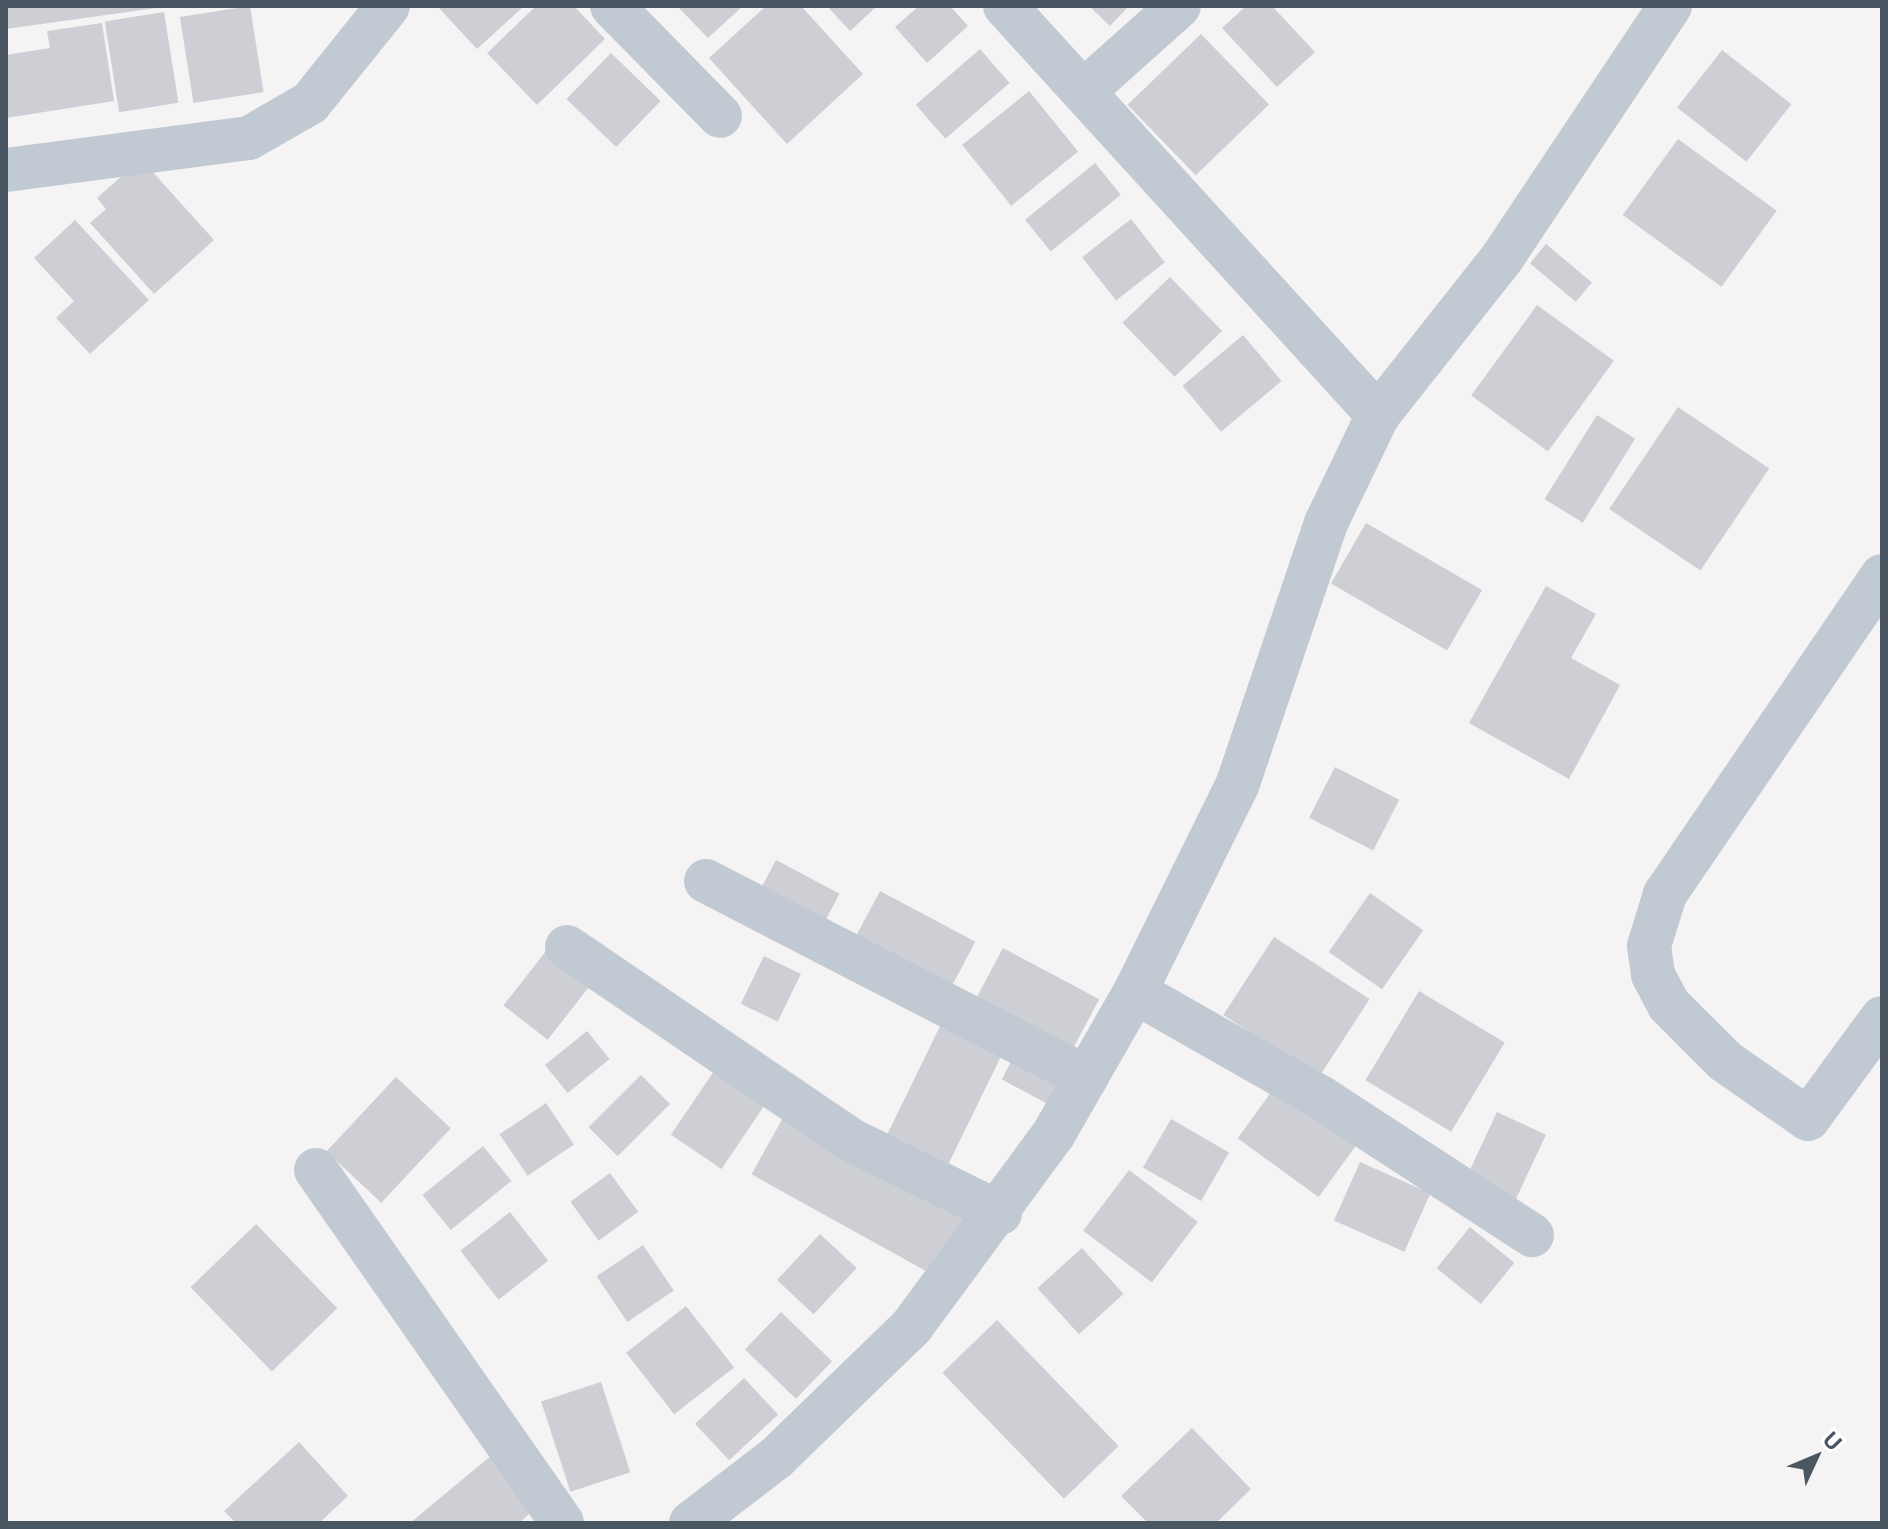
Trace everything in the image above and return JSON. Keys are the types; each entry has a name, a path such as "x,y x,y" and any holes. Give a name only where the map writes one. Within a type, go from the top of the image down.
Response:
{"street":[{"path":"612,6 720,116"},
{"path":"1005,6 1085,90 1378,415"},
{"path":"1085,90 1179,6"},
{"path":"691,1523 776,1458 912,1326 1000,1213 1086,1077 1135,992 1237,786 1326,523 1378,415 1502,258 1670,6"},
{"path":"6,170 249,138 310,103 368,13"},
{"path":"1882,576 1665,894 1649,946 1653,975 1669,1005 1725,1061 1808,1119 1882,1018"},
{"path":"706,881 1086,1077"},
{"path":"567,947 851,1140 1000,1213"},
{"path":"1135,992 1320,1097 1532,1235"},
{"path":"316,1170 562,1523"}],"building":[{"path":"6,6 156,6 156,8 6,29"},
{"path":"250,6 264,92 193,103 180,17"},
{"path":"437,6 524,6 477,49"},
{"path":"536,6 574,6 605,39 537,105 487,53"},
{"path":"677,6 743,6 708,38"},
{"path":"766,6 801,6 863,74 787,144 709,58"},
{"path":"827,6 877,6 850,31"},
{"path":"919,6 950,6 968,26 927,63 895,27"},
{"path":"1089,6 1129,6 1110,26"},
{"path":"1246,6 1272,6 1315,52 1277,87 1222,28"},
{"path":"164,12 178,103 119,112 105,21"},
{"path":"102,23 114,101 6,118 6,55 50,48 47,31"},
{"path":"1201,34 1269,104 1196,175 1128,105"},
{"path":"980,49 1010,83 945,139 916,105"},
{"path":"1722,50 1791,104 1746,162 1677,108"},
{"path":"611,53 661,101 616,147 567,99"},
{"path":"1029,91 1078,152 1011,206 962,145"},
{"path":"1678,139 1777,211 1721,287 1623,215"},
{"path":"141,159 214,240 154,294 90,223 106,209 97,198"},
{"path":"1095,163 1121,195 1051,252 1025,220"},
{"path":"1131,219 1165,262 1116,301 1082,257"},
{"path":"75,220 149,300 90,354 56,318 74,301 34,258"},
{"path":"1546,244 1592,283 1576,302 1530,263"},
{"path":"1170,277 1222,331 1175,377 1123,323"},
{"path":"1537,305 1614,361 1548,451 1471,396"},
{"path":"1243,335 1282,381 1221,432 1182,386"},
{"path":"1678,407 1769,469 1700,570 1609,509"},
{"path":"1597,415 1635,439 1583,523 1545,499"},
{"path":"1366,523 1482,590 1447,651 1331,584"},
{"path":"1546,586 1596,614 1571,658 1620,685 1569,779 1469,723"},
{"path":"1335,767 1399,800 1373,850 1309,818"},
{"path":"776,860 840,894 818,934 755,900"},
{"path":"880,891 975,942 945,998 850,948"},
{"path":"1370,893 1423,930 1382,989 1329,952"},
{"path":"1274,937 1370,999 1319,1077 1223,1015"},
{"path":"1003,948 1099,999 1072,1051 975,1000"},
{"path":"546,951 590,985 548,1040 504,1005"},
{"path":"764,956 801,974 778,1022 741,1004"},
{"path":"1419,991 1505,1043 1451,1132 1365,1080"},
{"path":"945,1016 1006,1046 949,1164 888,1134"},
{"path":"587,1031 610,1059 568,1093 545,1065"},
{"path":"1020,1045 1079,1076 1061,1111 1002,1079"},
{"path":"714,1071 765,1105 722,1169 671,1135"},
{"path":"641,1075 670,1104 618,1156 589,1127"},
{"path":"396,1077 451,1128 381,1203 326,1152"},
{"path":"1280,1080 1361,1139 1319,1197 1238,1138"},
{"path":"546,1103 574,1144 528,1176 500,1134"},
{"path":"1497,1112 1546,1135 1512,1207 1463,1185"},
{"path":"785,1114 969,1216 935,1276 752,1174"},
{"path":"1171,1119 1229,1152 1201,1201 1143,1167"},
{"path":"483,1146 511,1181 451,1230 422,1195"},
{"path":"1360,1162 1430,1193 1404,1252 1334,1220"},
{"path":"1129,1170 1198,1222 1152,1282 1083,1231"},
{"path":"610,1173 638,1212 599,1241 570,1202"},
{"path":"510,1212 548,1261 499,1300 460,1251"},
{"path":"256,1224 337,1308 272,1371 191,1287"},
{"path":"1470,1227 1514,1263 1481,1304 1437,1268"},
{"path":"820,1234 857,1268 814,1314 777,1280"},
{"path":"643,1245 674,1291 627,1322 597,1276"},
{"path":"1082,1248 1123,1294 1079,1334 1037,1288"},
{"path":"686,1306 734,1367 674,1414 626,1353"},
{"path":"781,1312 832,1361 796,1399 745,1349"},
{"path":"997,1320 1119,1446 1064,1499 942,1373"},
{"path":"744,1378 778,1415 729,1460 695,1424"},
{"path":"601,1382 630,1472 570,1492 541,1401"},
{"path":"1192,1428 1251,1489 1216,1523 1148,1523 1121,1496"},
{"path":"299,1442 348,1496 319,1523 236,1523 224,1511"},
{"path":"498,1450 542,1503 519,1523 410,1523"}]}
